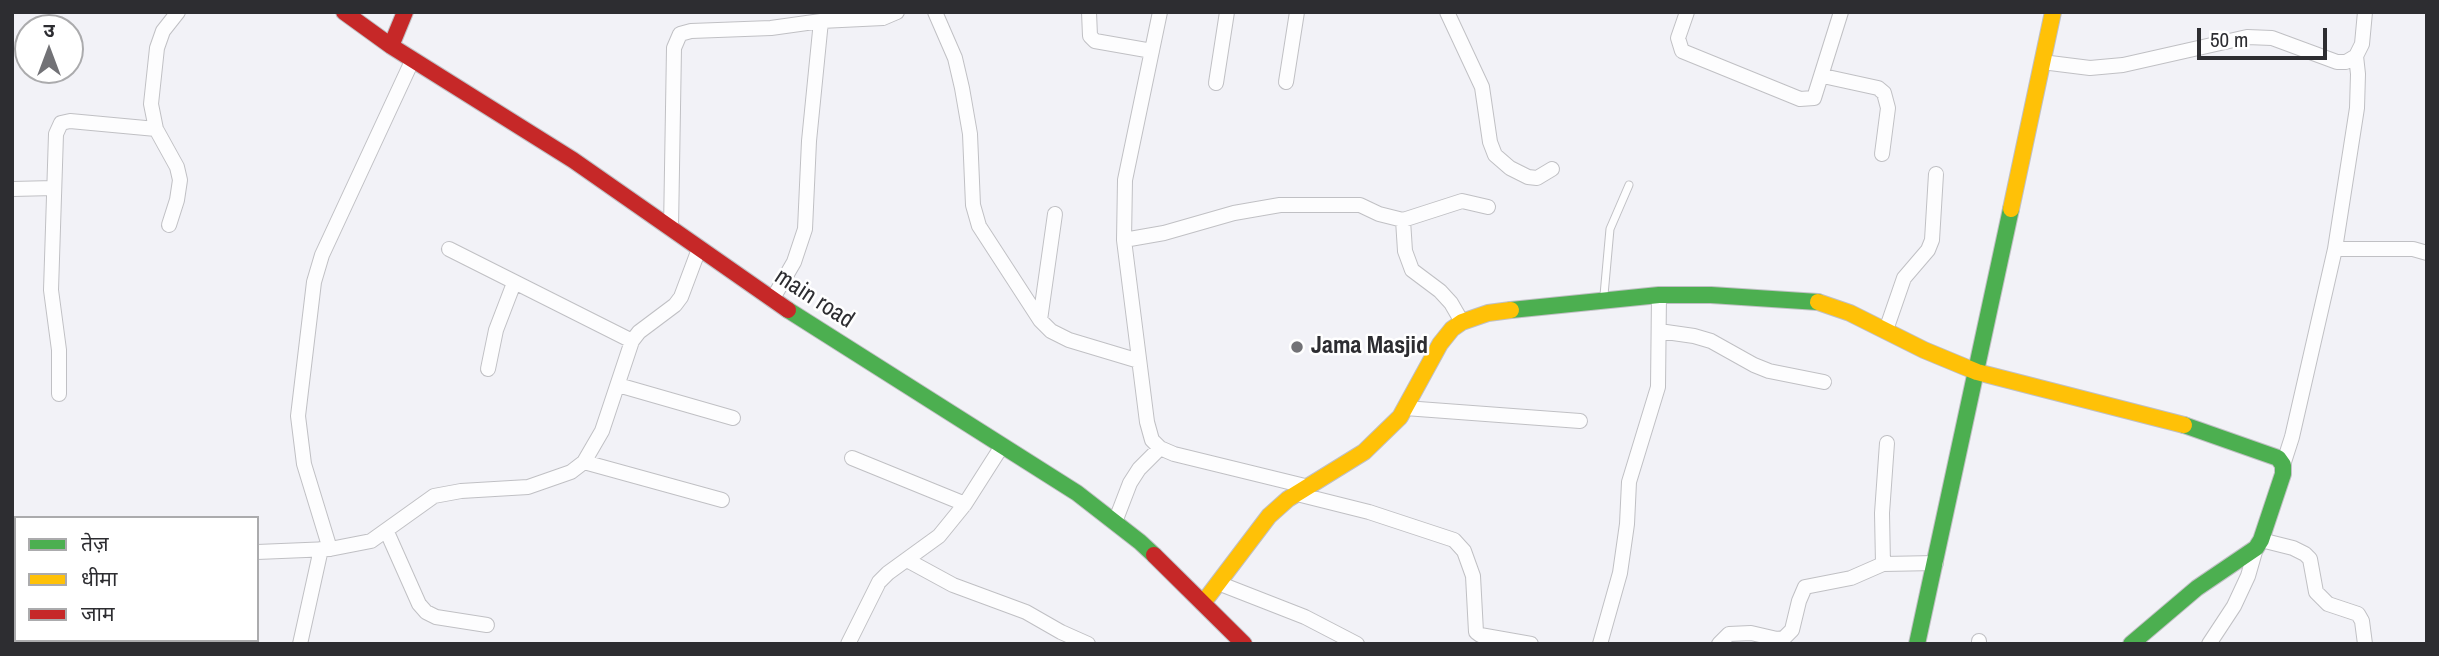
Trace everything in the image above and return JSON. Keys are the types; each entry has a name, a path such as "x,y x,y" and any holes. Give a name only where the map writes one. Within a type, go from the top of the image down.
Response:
{"main road":[{"name":"main road","path":"344,12 391,47 573,160 772,300 1077,493 1140,542 1244,644"},
{"path":"391,47 405,12"},
{"path":"1917,644 2053,12"},
{"path":"1203,603 1269,516 1288,499 1364,452 1400,417 1440,344 1452,328 1488,313 1604,299 1711,295 1819,302 1850,313 1924,350 1977,372 2171,420 2278,458 2283,465 2283,474 2258,544 2197,588 2131,644"}],"street":[{"path":"169,225 180,180 177,167 156,129 152,104 157,48 163,31 178,12"},
{"path":"671,229 674,48 680,34 691,31 771,28 821,21 883,18 897,12"},
{"path":"936,12 955,58 962,88 970,134 973,205 979,226 1040,320 1051,331 1069,340 1139,361"},
{"path":"1089,12 1090,36 1095,41 1152,51"},
{"path":"1160,12 1125,180 1124,240 1147,422 1152,440 1160,448 1174,454 1303,491 1454,540 1464,551 1473,576 1476,632 1531,644"},
{"path":"1216,83 1227,12"},
{"path":"1286,82 1297,12"},
{"path":"1447,12 1482,87 1490,142 1495,155 1510,168 1528,177 1537,178 1552,169"},
{"path":"1687,12 1678,38 1682,51 1800,99 1814,98 1841,12"},
{"path":"2042,62 2090,68 2123,65 2247,37 2272,38 2337,62 2346,62 2356,56 2362,44 2365,12"},
{"path":"772,300 794,262 805,229 809,141 821,21"},
{"path":"2283,465 2292,437 2335,249 2357,108 2356,56"},
{"path":"300,644 325,549 303,464 298,416 314,282 322,255 413,59"},
{"path":"1823,76 1878,88 1884,93 1888,108 1882,154"},
{"path":"59,394 59,350 51,290 56,134 61,123 69,121 156,129"},
{"path":"1886,330 1904,278 1928,250 1932,240 1936,174"},
{"path":"12,190 54,188"},
{"path":"1124,240 1164,233 1234,213 1280,205 1360,205 1379,214 1403,220 1462,201 1488,207"},
{"path":"1040,320 1055,214"},
{"path":"1403,220 1405,251 1412,270 1440,290 1462,322"},
{"path":"449,249 632,341"},
{"path":"259,552 325,549 371,541 434,496 461,491 528,487 571,472 584,463 602,431 632,341 681,297 699,249"},
{"path":"2335,249 2413,249 2427,253"},
{"path":"488,369 496,330 514,283"},
{"path":"1600,644 1620,573 1627,524 1629,482 1658,387 1659,295"},
{"path":"1659,331 1703,339 1761,368 1824,382"},
{"path":"618,385 733,418"},
{"path":"1405,408 1580,421"},
{"path":"1883,564 1882,513 1887,443"},
{"path":"848,644 878,582 939,536 965,504 1002,446"},
{"path":"1115,522 1130,483 1139,469 1160,448"},
{"path":"852,458 965,504"},
{"path":"584,463 722,500"},
{"path":"387,532 419,604 426,611 436,617 487,625"},
{"path":"2209,644 2234,606 2248,576 2258,544 2293,548 2305,554 2310,559 2316,592 2328,604 2358,614 2362,621 2365,644"},
{"path":"907,560 953,585 1026,611 1059,638 1088,644"},
{"path":"1719,644 1729,634 1751,633 1784,638 1792,630 1805,587 1851,578 1883,564 1936,563"},
{"path":"1218,583 1305,618 1357,644"}],"lane":[{"path":"1604,299 1610,229 1629,185"}],"traffic: fast":[{"path":"1917,644 2011,209"},
{"path":"1511,310 1659,295 1711,295 1818,302"},
{"path":"788,310 1077,493 1154,555"},
{"path":"2131,644 2197,588 2256,548 2283,474 2283,465 2278,458 2184,425"}],"traffic: slow":[{"path":"2011,209 2053,12"},
{"path":"1818,302 1850,313 1924,350 1977,372 2184,425"},
{"path":"1203,603 1269,516 1288,499 1364,452 1400,417 1440,344 1452,329 1462,322 1488,313 1511,310"}],"traffic: jam":[{"path":"344,12 391,46 573,160 788,310"},
{"path":"391,46 405,12"},
{"path":"1154,555 1244,644"}],"place":[{"name":"Jama Masjid","path":"1297,347"}]}
